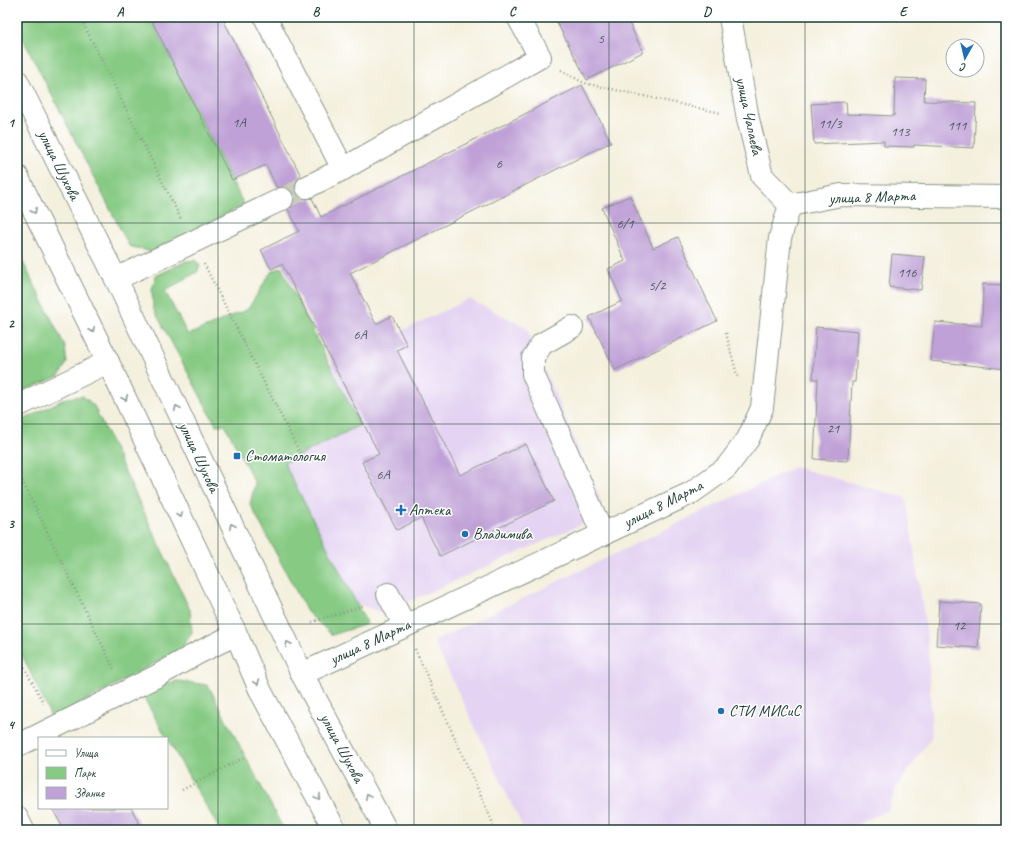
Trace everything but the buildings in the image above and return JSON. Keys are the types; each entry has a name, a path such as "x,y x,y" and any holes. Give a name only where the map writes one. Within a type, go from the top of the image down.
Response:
{"main road":[{"path":"264,17 344,169"},
{"path":"307,187 344,169 540,57 518,17"},
{"name":"улица Чапаева","path":"730,17 748,119 762,176 790,205"},
{"name":"улица Шухова","path":"17,81 116,280 302,674 386,830"},
{"path":"17,176 108,362 236,634 261,692 335,830"},
{"name":"улица 8 Марта","path":"302,674 692,493 726,468 748,439 762,408 780,238 790,205 841,195 1006,197"},
{"path":"116,280 282,199"},
{"path":"572,327 542,344 533,358 533,374 603,534"},
{"path":"17,406 108,362"},
{"path":"388,594 405,626"},
{"path":"17,746 157,676 236,634"},
{"path":"17,818 23,830"}],"path":[{"path":"540,57 584,83 748,119"},
{"path":"726,333 739,384"},
{"path":"17,470 125,692"},
{"path":"312,622 364,606"},
{"path":"405,626 496,830"},
{"path":"17,653 46,709"},
{"path":"182,790 246,757"}],"shaded area":[{"path":"469,299 526,327 602,504 580,525 383,613 339,598 257,438 294,382"},
{"path":"795,467 906,498 928,643 932,736 897,787 888,810 845,830 524,830 434,641"}],"green space":[{"path":"17,17 150,17 244,205 152,252 129,246 17,27"},
{"path":"17,250 65,346 67,363 59,376 17,394"},
{"path":"195,260 200,266 197,272 165,291 188,335 248,309 271,272 281,267 360,425 284,463 367,624 332,635 307,612 250,504 255,483 225,425 216,425 153,308 152,289 156,276 186,261"},
{"path":"83,396 94,406 190,610 192,633 181,649 52,719 17,644 17,423 66,398"},
{"path":"178,681 208,685 284,830 220,830 168,740 168,737 166,737 142,695 160,685"}],"tunnel":[{"path":"282,199 307,187"}],"place":[{"name":"Стоматология","path":"237,456"},
{"name":"Аптека","path":"401,510"},
{"name":"Владимива","path":"465,534"},
{"name":"СТИ МИСиС","path":"721,711"}]}
